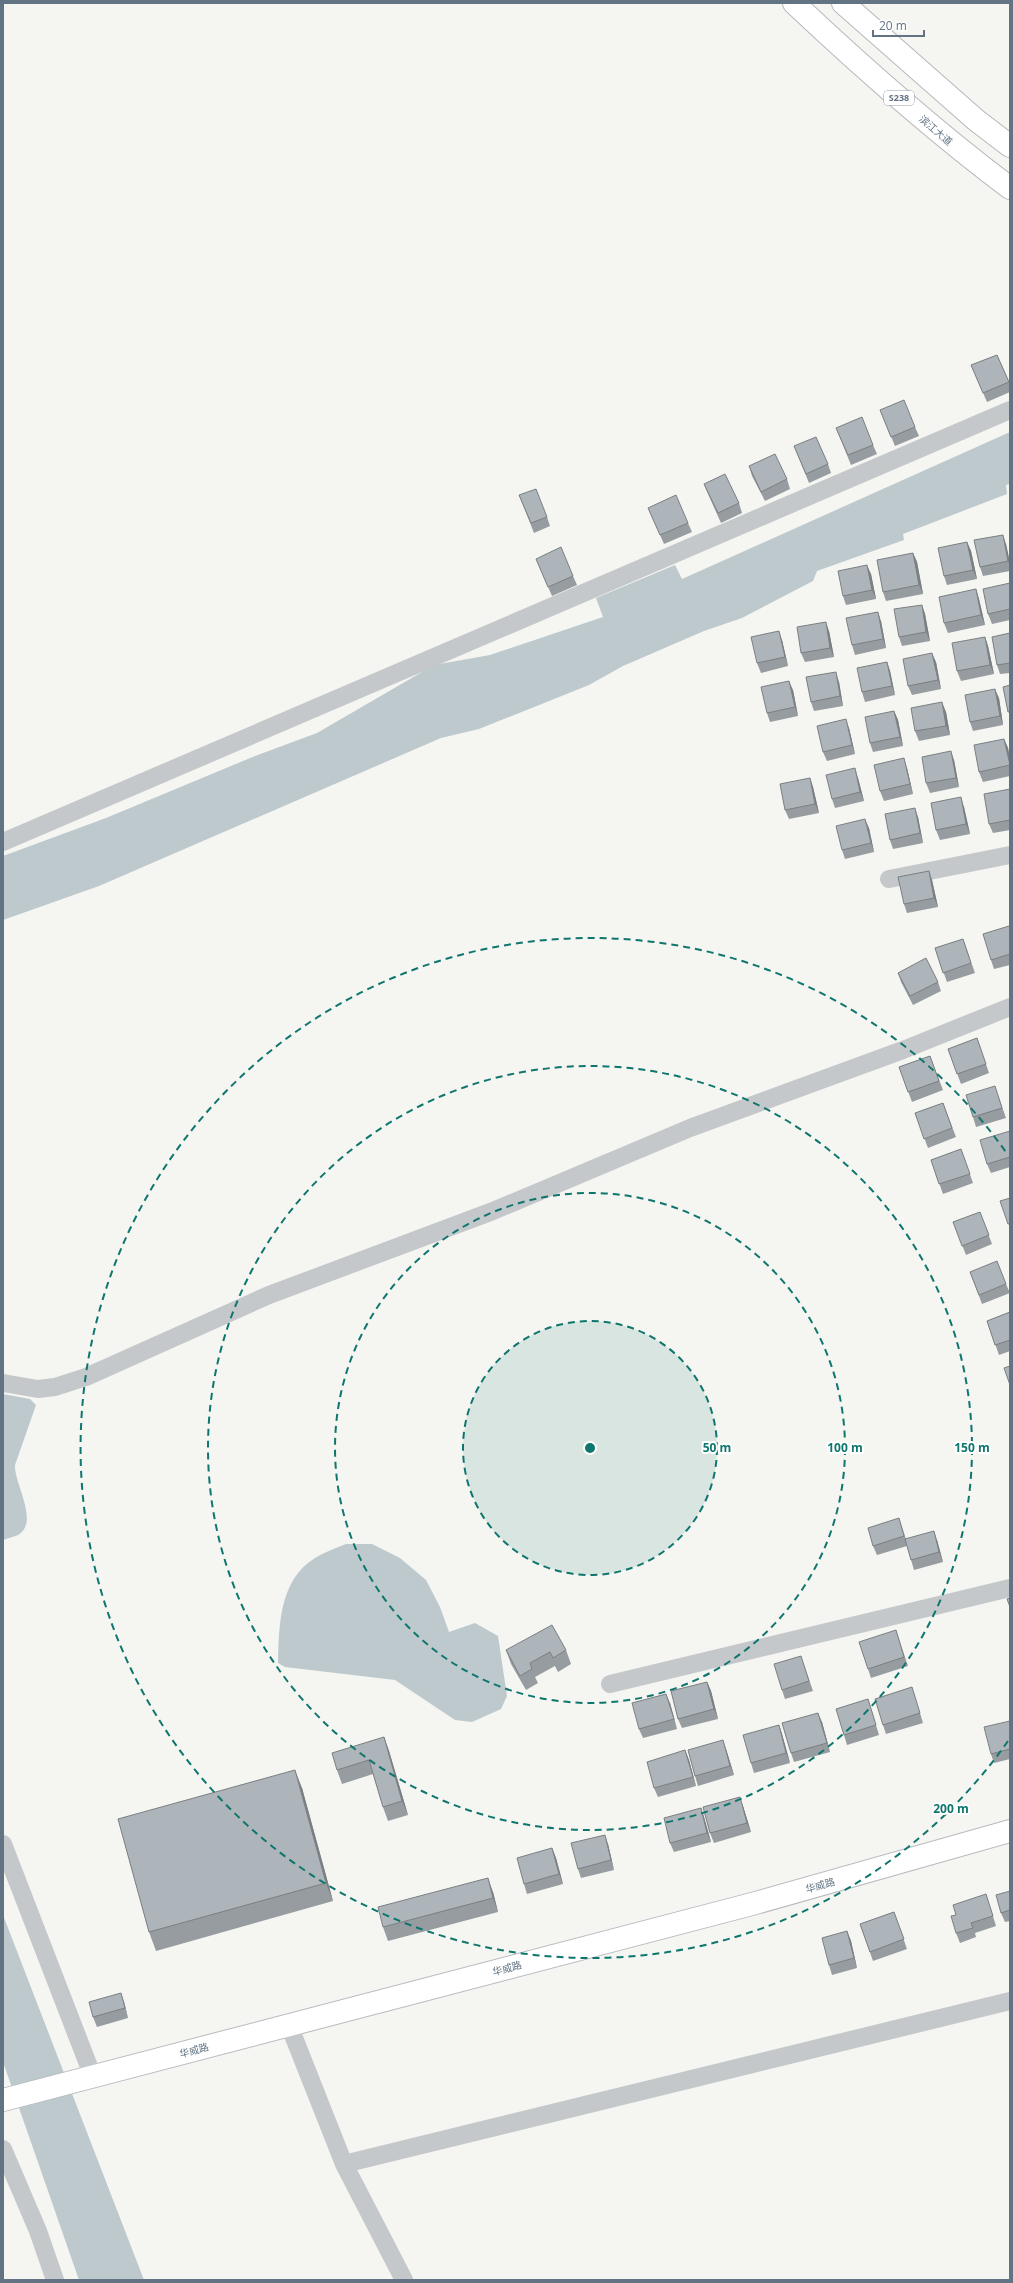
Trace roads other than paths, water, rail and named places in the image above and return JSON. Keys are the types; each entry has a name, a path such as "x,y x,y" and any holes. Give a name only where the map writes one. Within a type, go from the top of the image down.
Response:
{"main road":[{"name":"滨江大道","path":"794,3 882,83 957,148 1010,188"},
{"path":"843,3 965,110 1010,146"},
{"name":"华威路","path":"3,2100 745,1906 1010,1831"}],"street":[{"path":"3,842 1010,410"},
{"path":"889,879 1010,855"},
{"path":"3,1383 38,1389 55,1387 86,1377 269,1295 493,1211 690,1128 903,1050 1010,1007"},
{"path":"610,1684 1010,1588"},
{"path":"3,1844 93,2077"},
{"path":"344,2164 1010,2001"},
{"path":"289,2025 344,2164 404,2280"},
{"path":"3,2149 38,2231 55,2280"}]}
